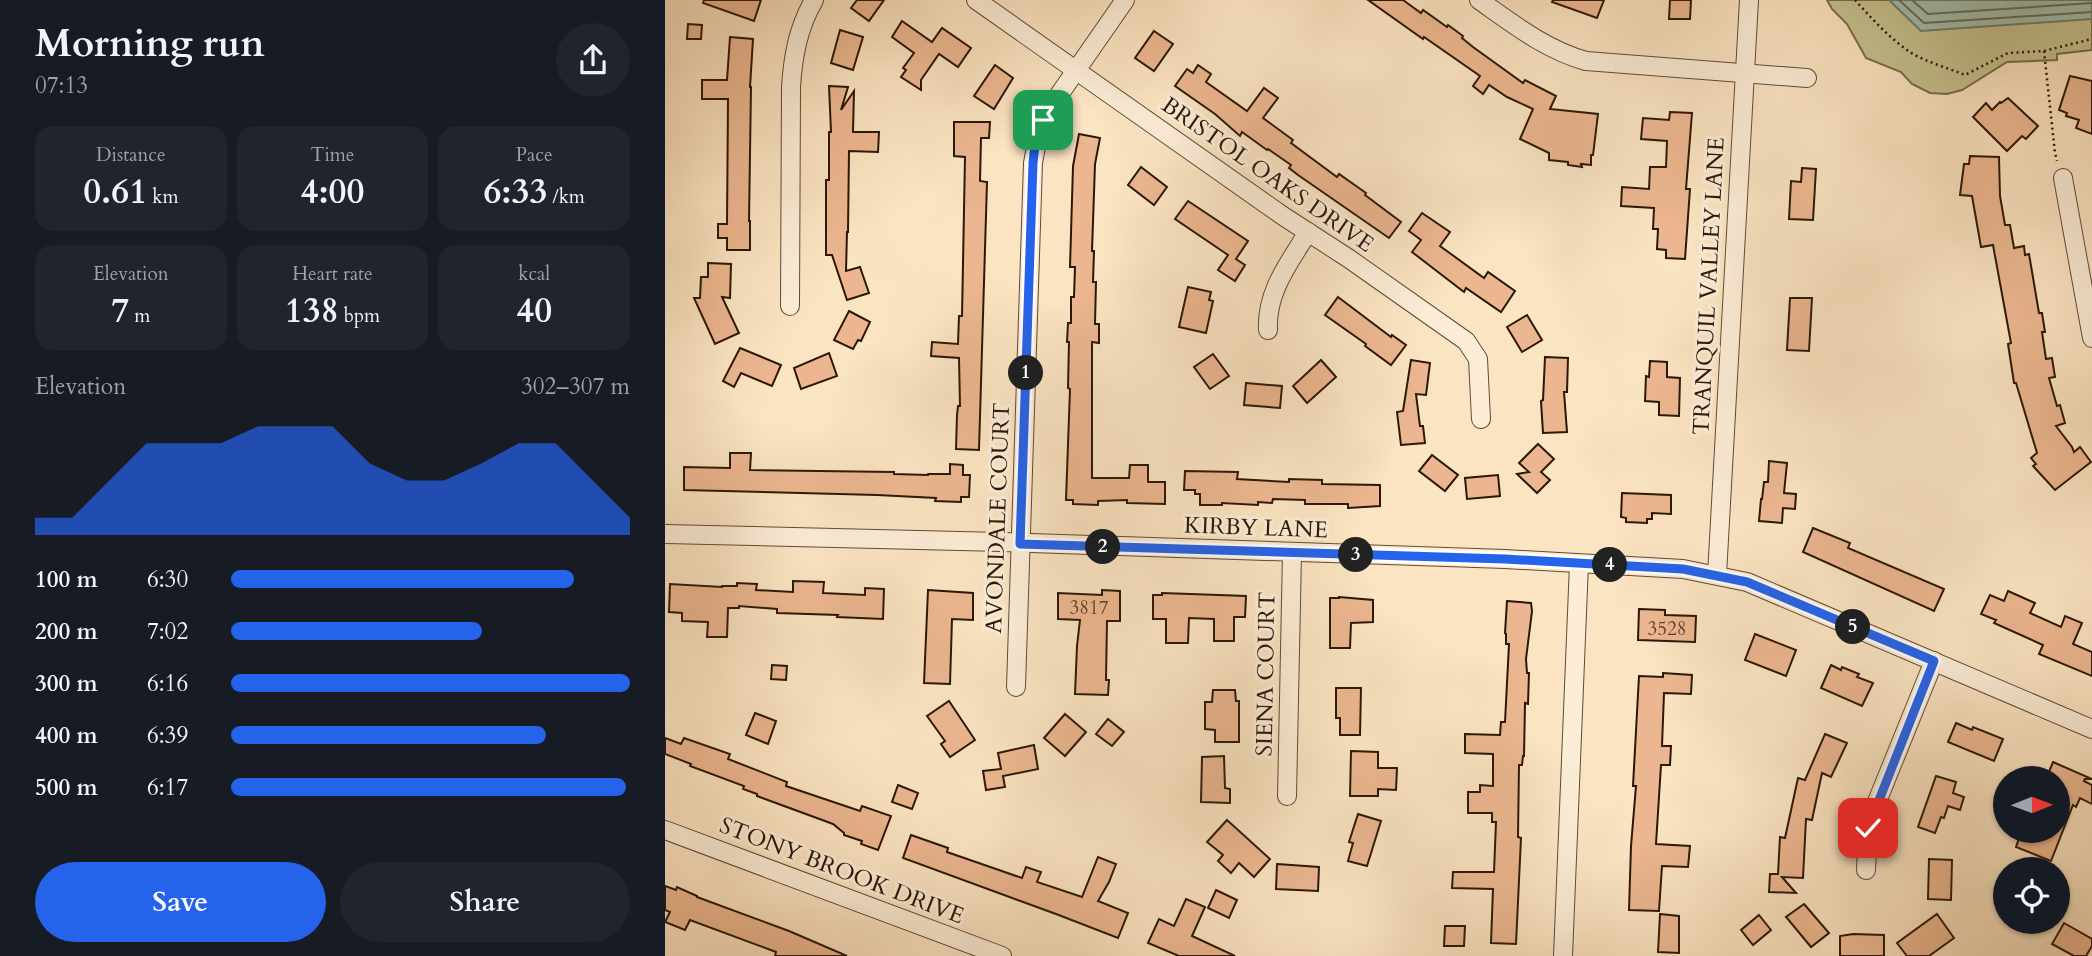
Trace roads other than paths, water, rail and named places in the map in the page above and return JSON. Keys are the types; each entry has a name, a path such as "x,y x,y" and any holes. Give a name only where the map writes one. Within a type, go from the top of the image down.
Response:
{"street":[{"path":"790,306 793,57 803,23 814,0"},
{"name":"BRISTOL OAKS DRIVE","path":"976,0 1466,341 1478,359 1481,419"},
{"name":"AVONDALE COURT","path":"1016,687 1035,145 1043,120 1052,105 1125,0"},
{"path":"1479,0 1546,45 1572,57 1600,63 1807,78"},
{"name":"TRANQUIL VALLEY LANE","path":"1717,575 1749,0"},
{"path":"2063,178 2092,338"},
{"path":"1268,330 1269,309 1277,283 1308,232"},
{"name":"KIRBY LANE","path":"665,534 1505,559 1683,569 1747,582 2092,729"},
{"name":"SIENA COURT","path":"1287,796 1292,553"},
{"path":"1563,956 1579,564"},
{"path":"1866,870 1868,828 1872,814 1934,661"},
{"name":"STONY BROOK DRIVE","path":"665,830 1002,956"}],"water":[{"path":"1889,0 2092,0 2092,19 1921,31"}]}
